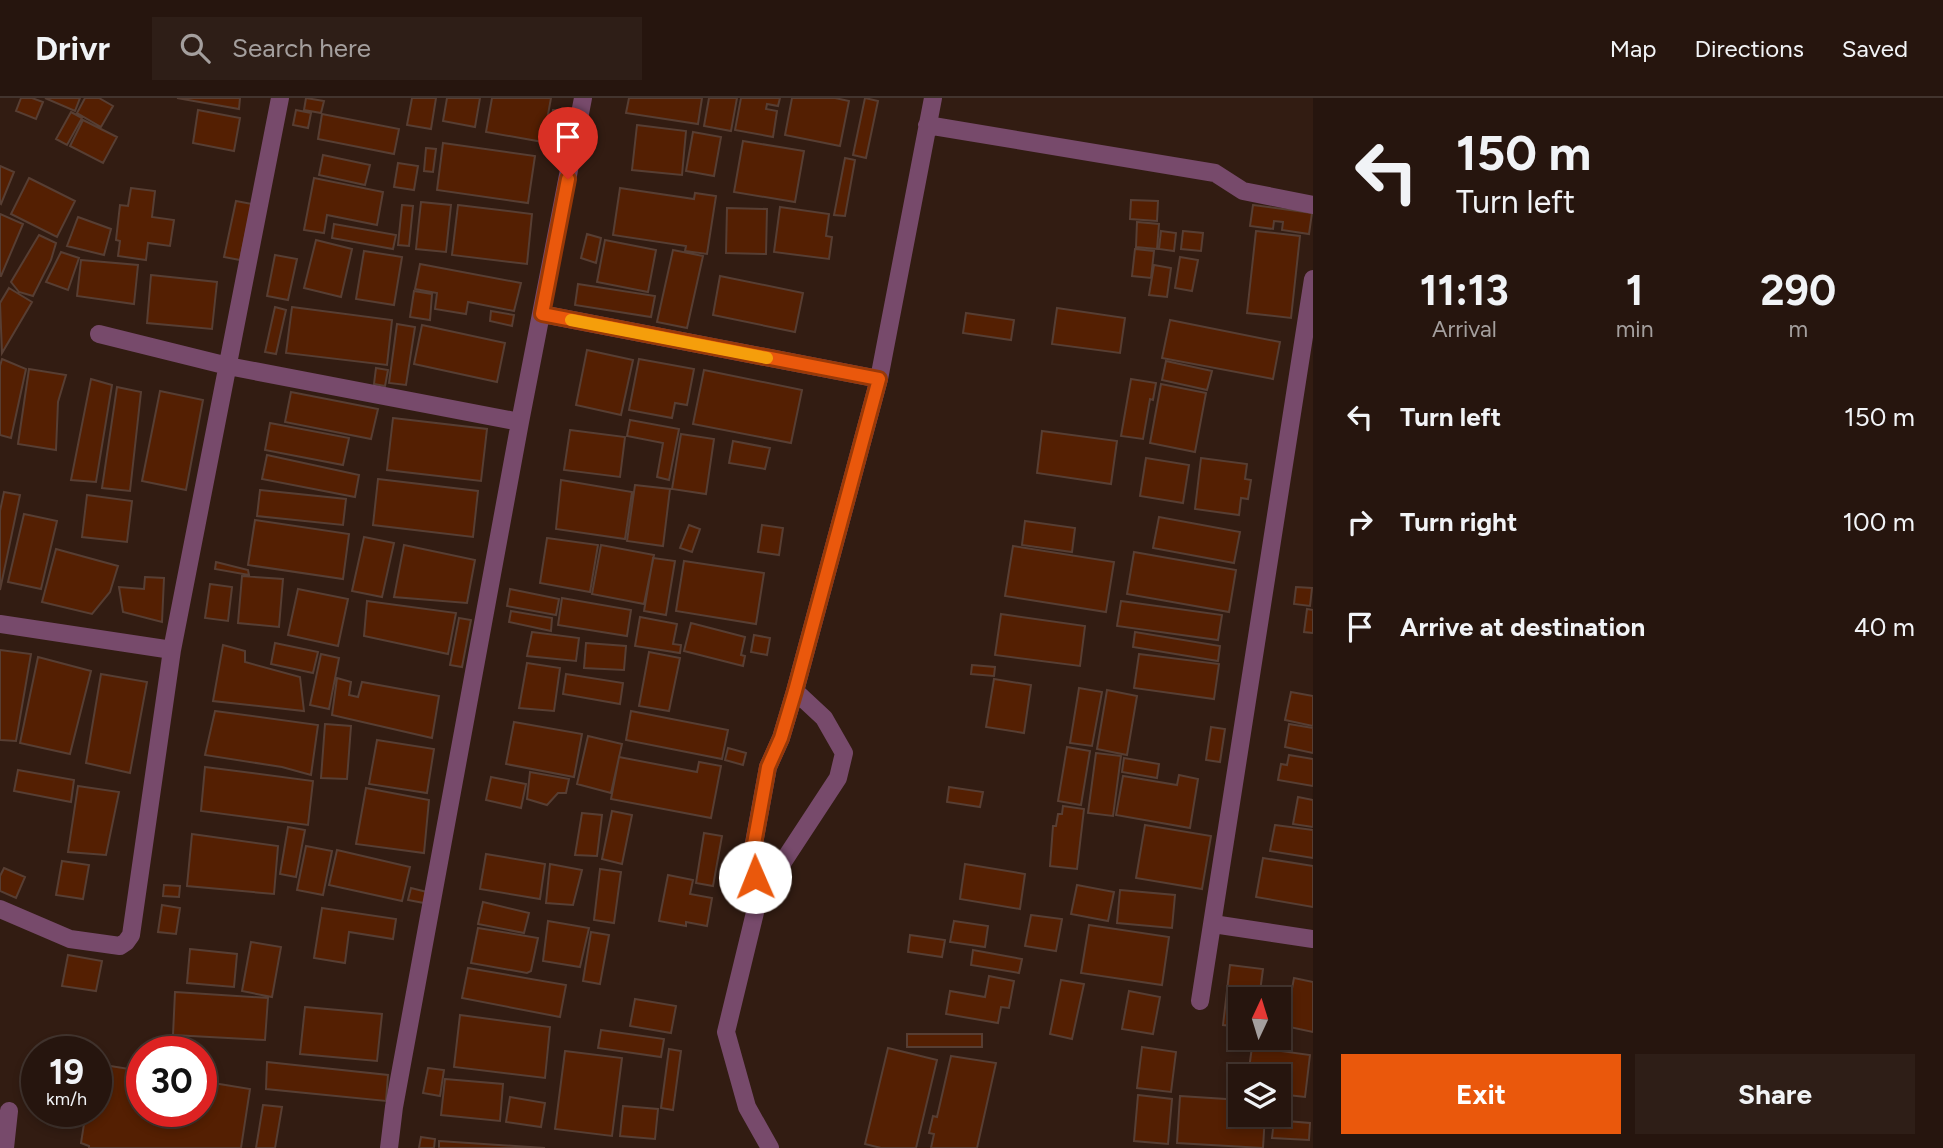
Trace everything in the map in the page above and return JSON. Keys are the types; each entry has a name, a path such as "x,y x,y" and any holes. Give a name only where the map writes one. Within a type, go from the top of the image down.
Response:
{"street":[{"path":"0,909 71,939 113,946 127,942 132,927 172,650 280,98"},
{"path":"389,1148 394,1107 520,422 583,98"},
{"path":"758,901 752,855 768,767 781,738 795,691 879,379 933,98"},
{"path":"927,125 1215,173 1243,191 1313,205"},
{"path":"1199,1001 1313,279"},
{"path":"542,314 879,379"},
{"path":"99,334 228,366 520,422"},
{"path":"0,624 172,650"},
{"path":"770,1148 747,1107 726,1032 758,901 838,778 844,753 824,718 795,691"},
{"path":"1213,923 1313,939"},
{"path":"5,1148 9,1111"}],"building":[{"path":"21,98 43,102 36,119 16,111"},
{"path":"45,98 80,98 75,111"},
{"path":"85,98 99,98 113,106 101,127 77,113"},
{"path":"177,98 240,98 239,109"},
{"path":"306,98 324,101 321,113 304,110"},
{"path":"412,98 436,98 431,129 407,125"},
{"path":"447,98 480,98 475,127 443,121"},
{"path":"492,98 551,98 543,142 486,132"},
{"path":"629,98 702,98 698,124 626,113"},
{"path":"709,98 737,98 731,131 704,126"},
{"path":"741,98 780,98 778,106 767,104 766,109 777,111 773,137 735,130"},
{"path":"792,98 835,98 849,101 840,146 785,135"},
{"path":"865,98 878,101 866,158 853,155"},
{"path":"198,110 240,118 234,151 193,143"},
{"path":"296,110 311,113 308,128 293,125"},
{"path":"553,110 564,111 561,141 549,140"},
{"path":"71,112 82,118 67,145 56,139"},
{"path":"322,114 399,129 394,154 318,139"},
{"path":"83,120 117,137 103,163 70,146"},
{"path":"637,125 686,131 682,175 632,170"},
{"path":"693,132 721,137 714,176 686,171"},
{"path":"743,141 804,151 795,202 734,192"},
{"path":"443,143 535,156 528,203 437,190"},
{"path":"426,148 436,149 433,172 424,171"},
{"path":"323,155 370,165 365,185 319,175"},
{"path":"845,158 855,160 845,216 834,215"},
{"path":"398,163 418,166 414,190 394,187"},
{"path":"0,166 14,172 1,204 0,203"},
{"path":"29,178 75,201 57,237 11,214"},
{"path":"314,178 383,192 377,225 327,215 324,233 304,230"},
{"path":"131,188 155,191 152,217 174,220 170,246 148,243 146,260 118,256 120,241 116,240 120,205 128,206"},
{"path":"620,188 694,199 695,193 716,196 707,254 685,251 686,246 613,235"},
{"path":"1131,200 1158,201 1157,221 1130,219"},
{"path":"236,201 252,204 240,260 224,257"},
{"path":"421,202 451,205 446,252 416,249"},
{"path":"402,205 413,206 409,246 398,245"},
{"path":"458,205 532,214 527,264 452,255"},
{"path":"1253,205 1312,213 1309,234 1282,230 1283,222 1274,221 1273,229 1250,226"},
{"path":"780,207 829,214 826,236 832,237 829,259 774,252"},
{"path":"727,208 767,209 766,254 726,253"},
{"path":"0,214 23,224 1,276 0,276"},
{"path":"78,217 111,229 104,255 67,246"},
{"path":"1137,222 1159,224 1157,249 1136,247"},
{"path":"334,224 396,235 393,249 332,238"},
{"path":"1161,231 1176,233 1174,251 1159,249"},
{"path":"1183,231 1203,233 1201,251 1181,249"},
{"path":"1256,231 1300,236 1291,318 1247,313"},
{"path":"587,234 601,238 596,263 581,258"},
{"path":"39,235 56,243 51,260 33,296 19,292 11,282"},
{"path":"316,240 352,249 341,297 304,288"},
{"path":"605,240 656,250 648,292 597,282"},
{"path":"1135,249 1154,251 1151,278 1132,276"},
{"path":"673,250 703,256 687,328 657,322"},
{"path":"364,251 402,257 394,305 356,299"},
{"path":"61,252 79,258 68,290 46,282"},
{"path":"275,255 297,259 288,300 267,296"},
{"path":"1180,257 1198,260 1192,291 1175,288"},
{"path":"81,260 138,265 134,304 77,296"},
{"path":"420,264 521,283 514,311 468,302 466,314 435,309 437,293 415,289"},
{"path":"1154,265 1171,268 1167,297 1149,295"},
{"path":"151,275 217,282 212,329 147,323"},
{"path":"720,276 803,293 795,332 713,315"},
{"path":"578,284 655,296 651,317 575,305"},
{"path":"9,288 32,302 2,353 0,303"},
{"path":"414,291 432,294 430,320 410,317"},
{"path":"275,307 286,310 276,354 265,352"},
{"path":"292,307 392,320 387,365 286,353"},
{"path":"1057,308 1125,318 1120,353 1052,344"},
{"path":"491,311 514,315 512,326 490,321"},
{"path":"966,313 1014,320 1011,340 963,333"},
{"path":"1170,320 1280,342 1273,379 1162,358"},
{"path":"397,324 415,327 406,385 389,383"},
{"path":"422,325 505,343 497,382 414,364"},
{"path":"587,350 633,360 621,415 576,405"},
{"path":"2,359 26,369 11,438 0,435"},
{"path":"639,359 694,369 687,405 675,403 672,418 629,410"},
{"path":"1166,361 1212,371 1207,390 1162,380"},
{"path":"376,368 388,370 385,386 374,384"},
{"path":"29,369 66,375 58,402 56,450 18,444"},
{"path":"704,370 802,390 791,443 693,424"},
{"path":"91,379 112,385 96,482 71,480"},
{"path":"1131,379 1156,383 1153,400 1150,399 1143,439 1121,436"},
{"path":"1161,384 1206,393 1195,452 1150,443"},
{"path":"117,387 141,392 130,491 102,488"},
{"path":"160,391 203,400 186,490 142,481"},
{"path":"291,392 378,409 371,439 285,422"},
{"path":"393,418 487,429 481,481 387,470"},
{"path":"630,420 679,429 669,480 657,477 663,443 627,436"},
{"path":"270,423 349,438 343,465 265,450"},
{"path":"570,430 625,437 620,477 564,470"},
{"path":"1042,431 1117,441 1111,484 1037,473"},
{"path":"681,434 714,439 706,494 672,489"},
{"path":"733,441 770,448 765,469 729,463"},
{"path":"267,455 359,475 355,497 262,479"},
{"path":"1146,458 1189,465 1183,503 1140,496"},
{"path":"1201,458 1247,464 1245,479 1251,480 1248,499 1241,498 1239,515 1195,509"},
{"path":"378,479 478,491 473,537 373,525"},
{"path":"561,480 632,492 625,539 556,529"},
{"path":"635,485 670,489 663,546 627,541"},
{"path":"260,490 346,499 343,525 257,516"},
{"path":"4,492 20,495 0,590 0,511"},
{"path":"87,495 132,501 127,542 82,537"},
{"path":"24,514 57,521 41,589 8,582"},
{"path":"1159,517 1240,532 1234,563 1153,548"},
{"path":"255,520 349,534 343,579 248,565"},
{"path":"1025,521 1075,528 1072,552 1022,545"},
{"path":"689,525 700,529 692,552 680,548"},
{"path":"762,525 783,528 779,555 758,552"},
{"path":"364,537 394,543 382,597 352,591"},
{"path":"547,538 598,545 590,592 540,583"},
{"path":"404,545 475,560 467,603 394,597"},
{"path":"601,545 654,555 644,604 592,594"},
{"path":"1013,546 1114,562 1106,612 1005,596"},
{"path":"56,549 118,566 110,592 92,614 42,602"},
{"path":"1134,552 1236,570 1229,612 1127,594"},
{"path":"653,558 675,561 666,615 644,611"},
{"path":"684,561 764,573 756,624 676,611"},
{"path":"216,562 248,570 249,575 215,569"},
{"path":"242,576 283,579 279,627 238,623"},
{"path":"145,577 164,578 162,622 123,612 119,587 144,589"},
{"path":"210,584 232,587 228,621 205,618"},
{"path":"1296,587 1312,588 1310,606 1294,604"},
{"path":"298,589 348,599 338,646 288,635"},
{"path":"510,589 559,599 556,615 507,606"},
{"path":"562,598 631,610 627,636 558,625"},
{"path":"367,601 456,613 448,654 364,636"},
{"path":"1121,601 1222,615 1218,640 1117,626"},
{"path":"1307,609 1313,610 1313,633 1304,632"},
{"path":"511,611 552,618 551,631 509,622"},
{"path":"1001,614 1085,626 1080,666 995,655"},
{"path":"640,617 677,624 673,644 681,645 680,653 635,646"},
{"path":"459,618 471,620 462,667 450,665"},
{"path":"691,623 745,637 741,655 745,656 743,666 684,651"},
{"path":"532,632 579,638 576,661 527,656"},
{"path":"1135,632 1220,646 1218,661 1133,647"},
{"path":"754,635 770,638 767,655 751,652"},
{"path":"275,643 318,652 313,673 271,664"},
{"path":"586,643 626,646 624,670 584,668"},
{"path":"223,645 245,651 245,662 300,677 304,711 213,701"},
{"path":"0,650 31,654 16,741 0,740"},
{"path":"649,652 680,658 669,711 639,706"},
{"path":"321,654 339,658 329,709 310,705"},
{"path":"1139,654 1219,664 1214,699 1134,688"},
{"path":"38,657 91,671 70,754 20,743"},
{"path":"527,663 560,668 554,711 519,708"},
{"path":"972,665 995,667 994,676 971,674"},
{"path":"101,674 147,682 130,773 86,763"},
{"path":"566,674 623,683 620,704 563,694"},
{"path":"337,678 351,682 349,695 358,697 362,682 439,696 432,738 332,715"},
{"path":"994,679 1031,685 1024,733 986,727"},
{"path":"1079,688 1102,692 1092,746 1070,743"},
{"path":"1107,690 1137,696 1127,755 1097,749"},
{"path":"1291,692 1313,696 1313,726 1285,720"},
{"path":"215,711 318,725 311,775 282,767 205,755"},
{"path":"631,711 728,730 722,759 626,740"},
{"path":"514,722 582,734 574,777 506,764"},
{"path":"325,724 351,726 347,779 321,778"},
{"path":"1289,724 1313,728 1313,753 1285,747"},
{"path":"1211,727 1225,729 1220,762 1206,760"},
{"path":"588,736 622,744 611,793 577,784"},
{"path":"377,740 434,749 427,793 369,784"},
{"path":"1067,747 1090,751 1081,805 1058,801"},
{"path":"728,748 746,753 743,765 725,760"},
{"path":"1096,753 1121,756 1113,816 1088,813"},
{"path":"1289,755 1313,759 1313,786 1278,780 1281,764 1287,765"},
{"path":"619,757 697,772 699,762 721,766 711,818 611,799"},
{"path":"1124,758 1159,764 1157,778 1122,772"},
{"path":"205,767 313,781 308,825 201,811"},
{"path":"18,770 74,780 71,802 14,791"},
{"path":"530,772 569,779 566,793 558,793 547,805 527,799"},
{"path":"1179,775 1198,779 1190,828 1116,815 1123,776 1177,785"},
{"path":"491,777 526,784 521,808 486,800"},
{"path":"78,786 119,792 106,855 68,852"},
{"path":"949,787 983,792 980,807 947,802"},
{"path":"366,788 429,800 424,853 356,844"},
{"path":"1298,797 1313,800 1313,827 1293,824"},
{"path":"1063,806 1084,809 1077,869 1050,866 1053,826 1056,826 1058,814 1062,814"},
{"path":"612,811 632,815 622,864 602,859"},
{"path":"582,813 602,815 597,856 575,855"},
{"path":"1145,825 1211,836 1202,889 1136,878"},
{"path":"1275,825 1313,830 1313,858 1270,851"},
{"path":"288,827 305,830 296,877 280,874"},
{"path":"704,833 722,836 713,886 696,883"},
{"path":"192,834 278,846 274,894 187,886"},
{"path":"306,846 332,851 323,895 297,890"},
{"path":"337,850 410,867 402,901 329,885"},
{"path":"486,854 545,864 540,899 480,889"},
{"path":"1263,858 1313,866 1313,907 1256,897"},
{"path":"62,861 89,865 83,899 56,895"},
{"path":"550,864 582,870 573,905 546,903"},
{"path":"965,864 1025,874 1020,909 960,899"},
{"path":"4,868 25,877 16,898 0,891 0,876"},
{"path":"600,869 621,872 614,923 594,920"},
{"path":"668,875 693,880 690,894 712,898 707,926 686,922 686,926 659,921"},
{"path":"164,885 180,886 179,897 163,896"},
{"path":"1077,885 1114,892 1108,921 1071,914"},
{"path":"411,888 427,892 424,903 408,900"},
{"path":"1120,890 1175,895 1172,928 1117,923"},
{"path":"483,902 529,913 524,933 478,924"},
{"path":"162,905 180,908 176,934 158,932"},
{"path":"322,908 396,919 393,939 349,932 345,963 314,958"},
{"path":"1031,915 1062,919 1056,951 1025,946"},
{"path":"548,921 589,928 580,967 543,961"},
{"path":"954,921 988,926 985,947 950,942"},
{"path":"1089,925 1169,937 1162,985 1081,973"},
{"path":"478,928 538,938 531,971 527,973 471,963"},
{"path":"591,932 609,935 600,984 583,981"},
{"path":"910,935 945,940 942,957 908,952"},
{"path":"251,942 281,947 272,997 242,991"},
{"path":"190,949 237,954 234,987 187,983"},
{"path":"973,950 1022,959 1019,973 971,965"},
{"path":"68,955 102,961 96,991 62,986"},
{"path":"1230,965 1263,969 1261,987 1228,987 1228,1026 1223,1025"},
{"path":"468,968 566,985 560,1017 462,998"},
{"path":"989,976 1014,981 1009,1008 1001,1007 998,1023 946,1014 950,991 985,997"},
{"path":"1294,978 1313,982 1313,1032 1292,1028"},
{"path":"1061,980 1084,984 1072,1039 1050,1034"},
{"path":"1129,991 1160,997 1153,1034 1122,1029"},
{"path":"175,992 268,998 265,1040 173,1035"},
{"path":"635,999 676,1006 671,1033 630,1026"},
{"path":"305,1007 382,1014 377,1061 300,1054"},
{"path":"460,1015 550,1027 545,1078 454,1067"},
{"path":"601,1030 664,1039 661,1057 598,1048"},
{"path":"907,1034 982,1034 982,1047 907,1047"},
{"path":"1142,1047 1176,1052 1171,1092 1137,1088"},
{"path":"888,1048 937,1060 916,1148 881,1148 865,1144"},
{"path":"669,1049 681,1051 673,1110 661,1108"},
{"path":"1252,1050 1310,1055 1305,1097 1291,1095 1291,1064 1250,1064"},
{"path":"565,1051 622,1058 612,1136 555,1129"},
{"path":"951,1056 996,1063 977,1148 931,1148 934,1134 929,1133 933,1116 937,1117"},
{"path":"267,1062 388,1075 386,1101 266,1089"},
{"path":"112,1066 126,1068 126,1127 217,1127 217,1084 250,1089 241,1148 89,1148 81,1143 84,1127 112,1127"},
{"path":"428,1068 444,1070 440,1096 423,1093"},
{"path":"445,1079 503,1084 500,1121 441,1115"},
{"path":"1138,1095 1172,1099 1168,1144 1134,1141"},
{"path":"1180,1096 1228,1099 1228,1127 1264,1127 1263,1148 1177,1143"},
{"path":"510,1097 545,1103 541,1127 506,1122"},
{"path":"263,1105 282,1107 275,1148 256,1148"},
{"path":"623,1106 658,1109 655,1139 620,1136"},
{"path":"1291,1121 1310,1123 1309,1140 1272,1138 1273,1127 1291,1127"},
{"path":"421,1137 435,1139 434,1148 419,1148"},
{"path":"439,1141 545,1148 439,1148"}],"slow traffic":[{"path":"571,320 767,358"}],"route":[{"path":"568,179 542,314 879,379 795,691 781,738 768,767 752,855 755,877"}]}
